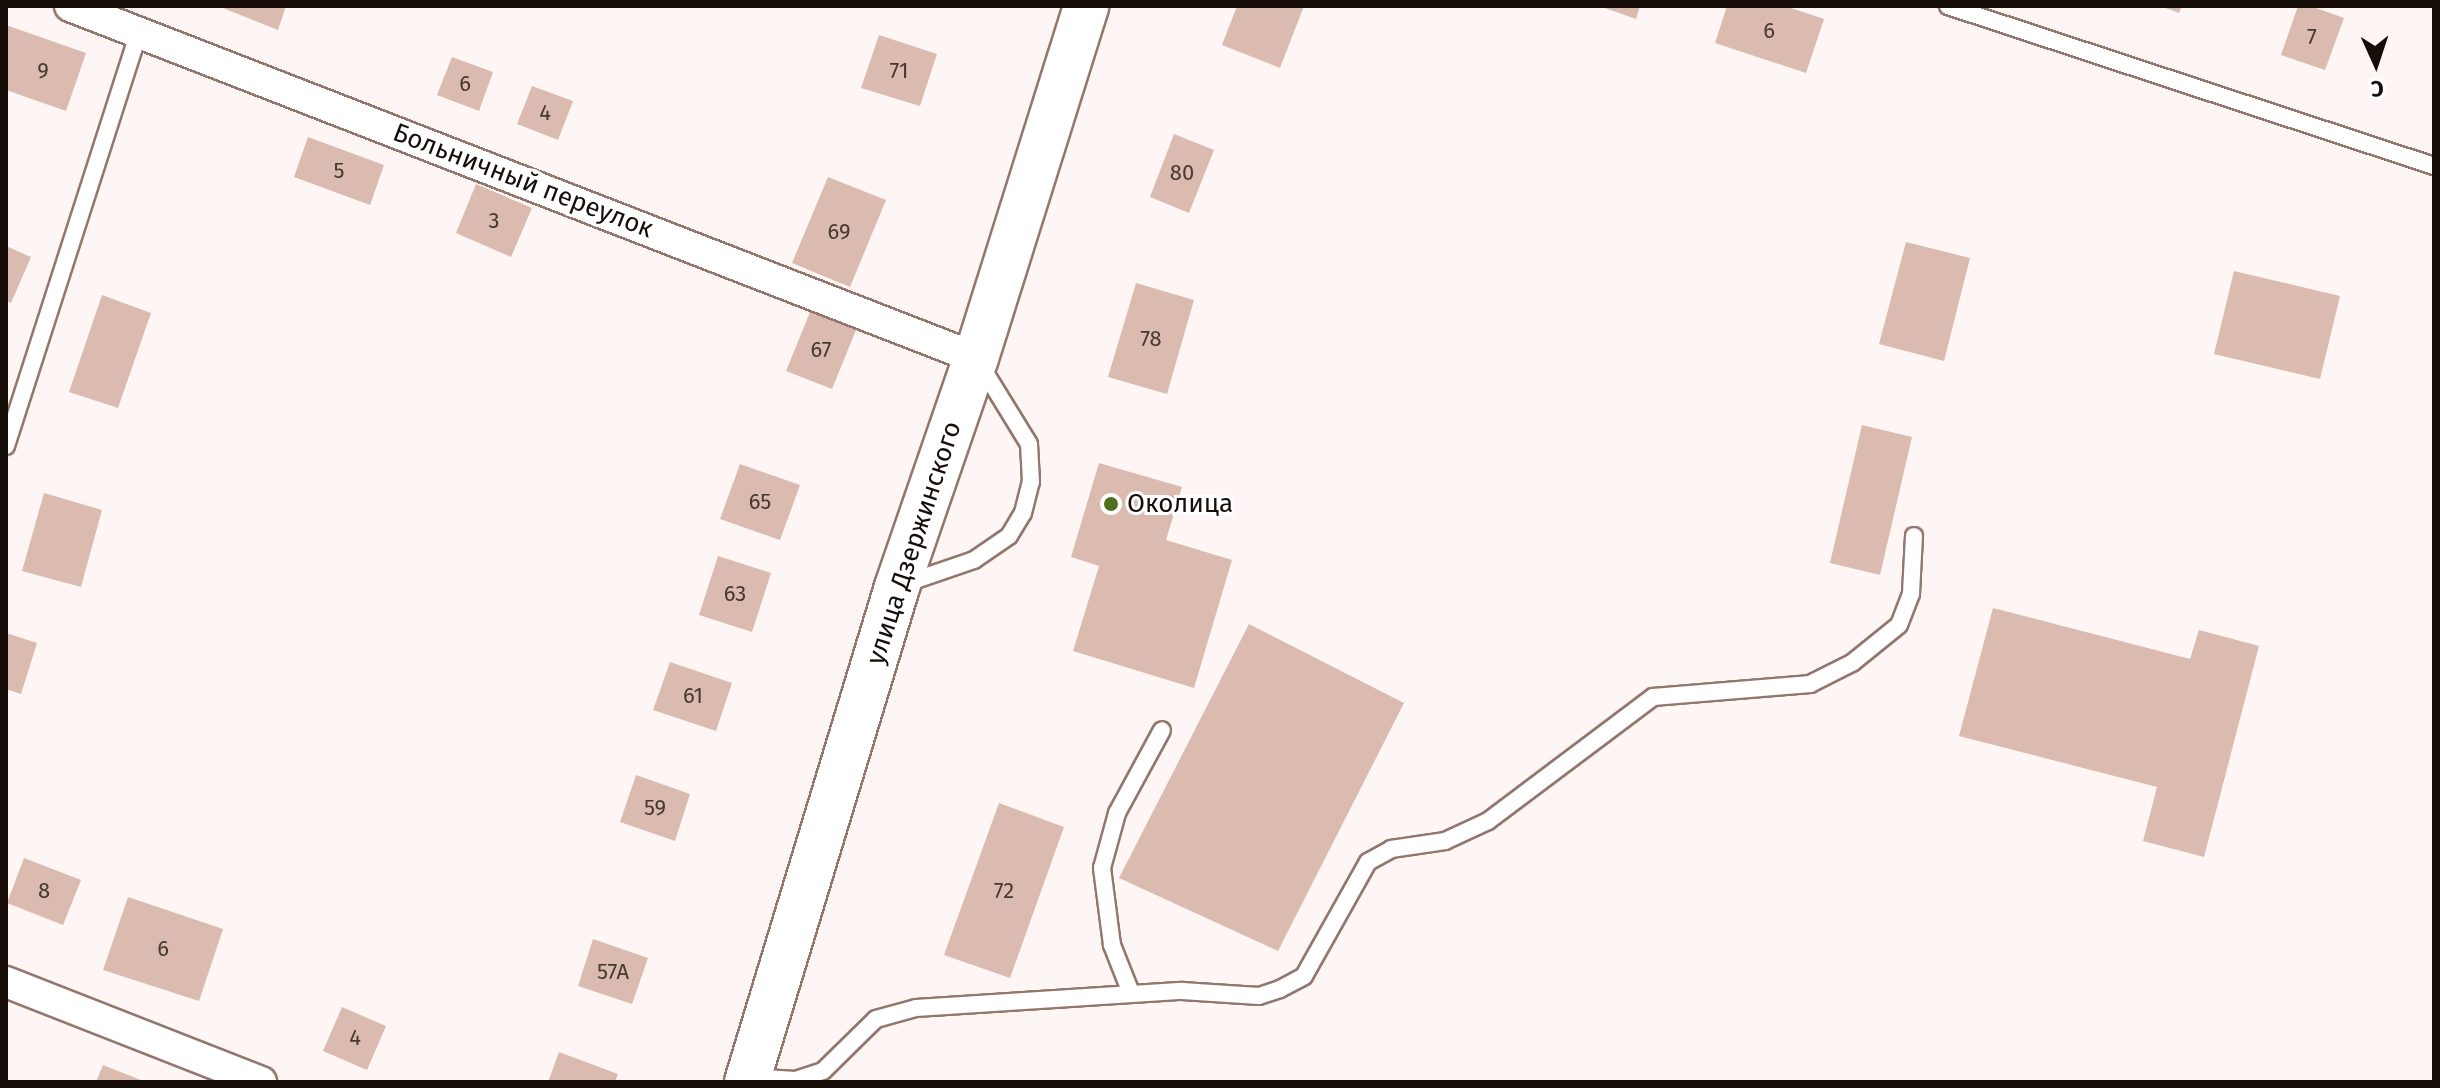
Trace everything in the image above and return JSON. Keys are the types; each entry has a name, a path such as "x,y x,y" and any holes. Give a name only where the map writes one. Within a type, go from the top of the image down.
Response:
{"main road":[{"name":"улица Дзержинского","path":"748,1079 897,587 976,358 1086,6"}],"street":[{"name":"Больничный переулок","path":"70,6 976,358"},
{"path":"6,982 261,1082"}],"lane":[{"path":"1948,6 2434,166"},
{"path":"6,446 139,32"},
{"path":"897,587 974,560 1009,536 1023,513 1031,482 1029,444 976,358"},
{"path":"748,1079 795,1080 823,1071 876,1019 916,1008 1182,991 1259,996 1280,989 1304,976 1368,862 1391,849 1445,841 1488,821 1653,697 1810,684 1852,663 1899,625 1911,593 1914,536"},
{"path":"1131,993 1112,945 1102,868 1117,813 1162,730"}],"building":[{"path":"218,6 286,6 278,30"},
{"path":"1237,6 1304,6 1280,68 1222,45"},
{"path":"1599,6 1640,6 1636,19"},
{"path":"1727,6 1785,6 1824,19 1806,73 1715,43"},
{"path":"2160,6 2182,6 2179,13"},
{"path":"2298,6 2310,6 2344,18 2325,70 2281,55"},
{"path":"6,25 86,53 66,111 6,90"},
{"path":"879,35 937,54 920,106 861,88"},
{"path":"452,57 493,72 479,111 437,95"},
{"path":"532,86 573,101 558,140 517,124"},
{"path":"1174,134 1214,150 1189,213 1150,197"},
{"path":"308,137 384,165 370,205 294,177"},
{"path":"828,177 886,200 850,287 792,263"},
{"path":"476,184 532,208 511,257 456,233"},
{"path":"1906,242 1970,258 1944,361 1879,344"},
{"path":"6,246 31,257 11,303 6,301"},
{"path":"2234,271 2340,296 2320,379 2214,354"},
{"path":"1136,283 1194,300 1167,394 1108,377"},
{"path":"102,295 151,313 118,408 69,392"},
{"path":"810,312 856,330 832,389 786,371"},
{"path":"1862,425 1912,437 1880,575 1830,563"},
{"path":"1099,463 1182,487 1166,540 1232,560 1194,688 1073,651 1099,566 1071,557"},
{"path":"740,464 800,485 780,540 720,519"},
{"path":"44,493 102,510 81,587 22,571"},
{"path":"718,556 771,573 752,632 699,615"},
{"path":"1993,608 2190,659 2199,630 2259,646 2204,857 2143,841 2157,787 1959,736"},
{"path":"1249,624 1404,703 1278,951 1119,878"},
{"path":"6,633 37,643 21,694 6,689"},
{"path":"670,662 732,683 716,731 653,710"},
{"path":"636,775 690,794 675,841 620,822"},
{"path":"999,803 1064,827 1010,978 944,955"},
{"path":"24,858 81,880 63,925 7,903"},
{"path":"128,897 223,929 199,1001 103,970"},
{"path":"593,939 648,958 632,1004 578,986"},
{"path":"342,1007 386,1026 367,1070 323,1051"},
{"path":"559,1052 618,1074 615,1082 548,1082"},
{"path":"103,1065 146,1082 96,1082"}],"place":[{"name":"Околица","path":"1111,504"}]}
